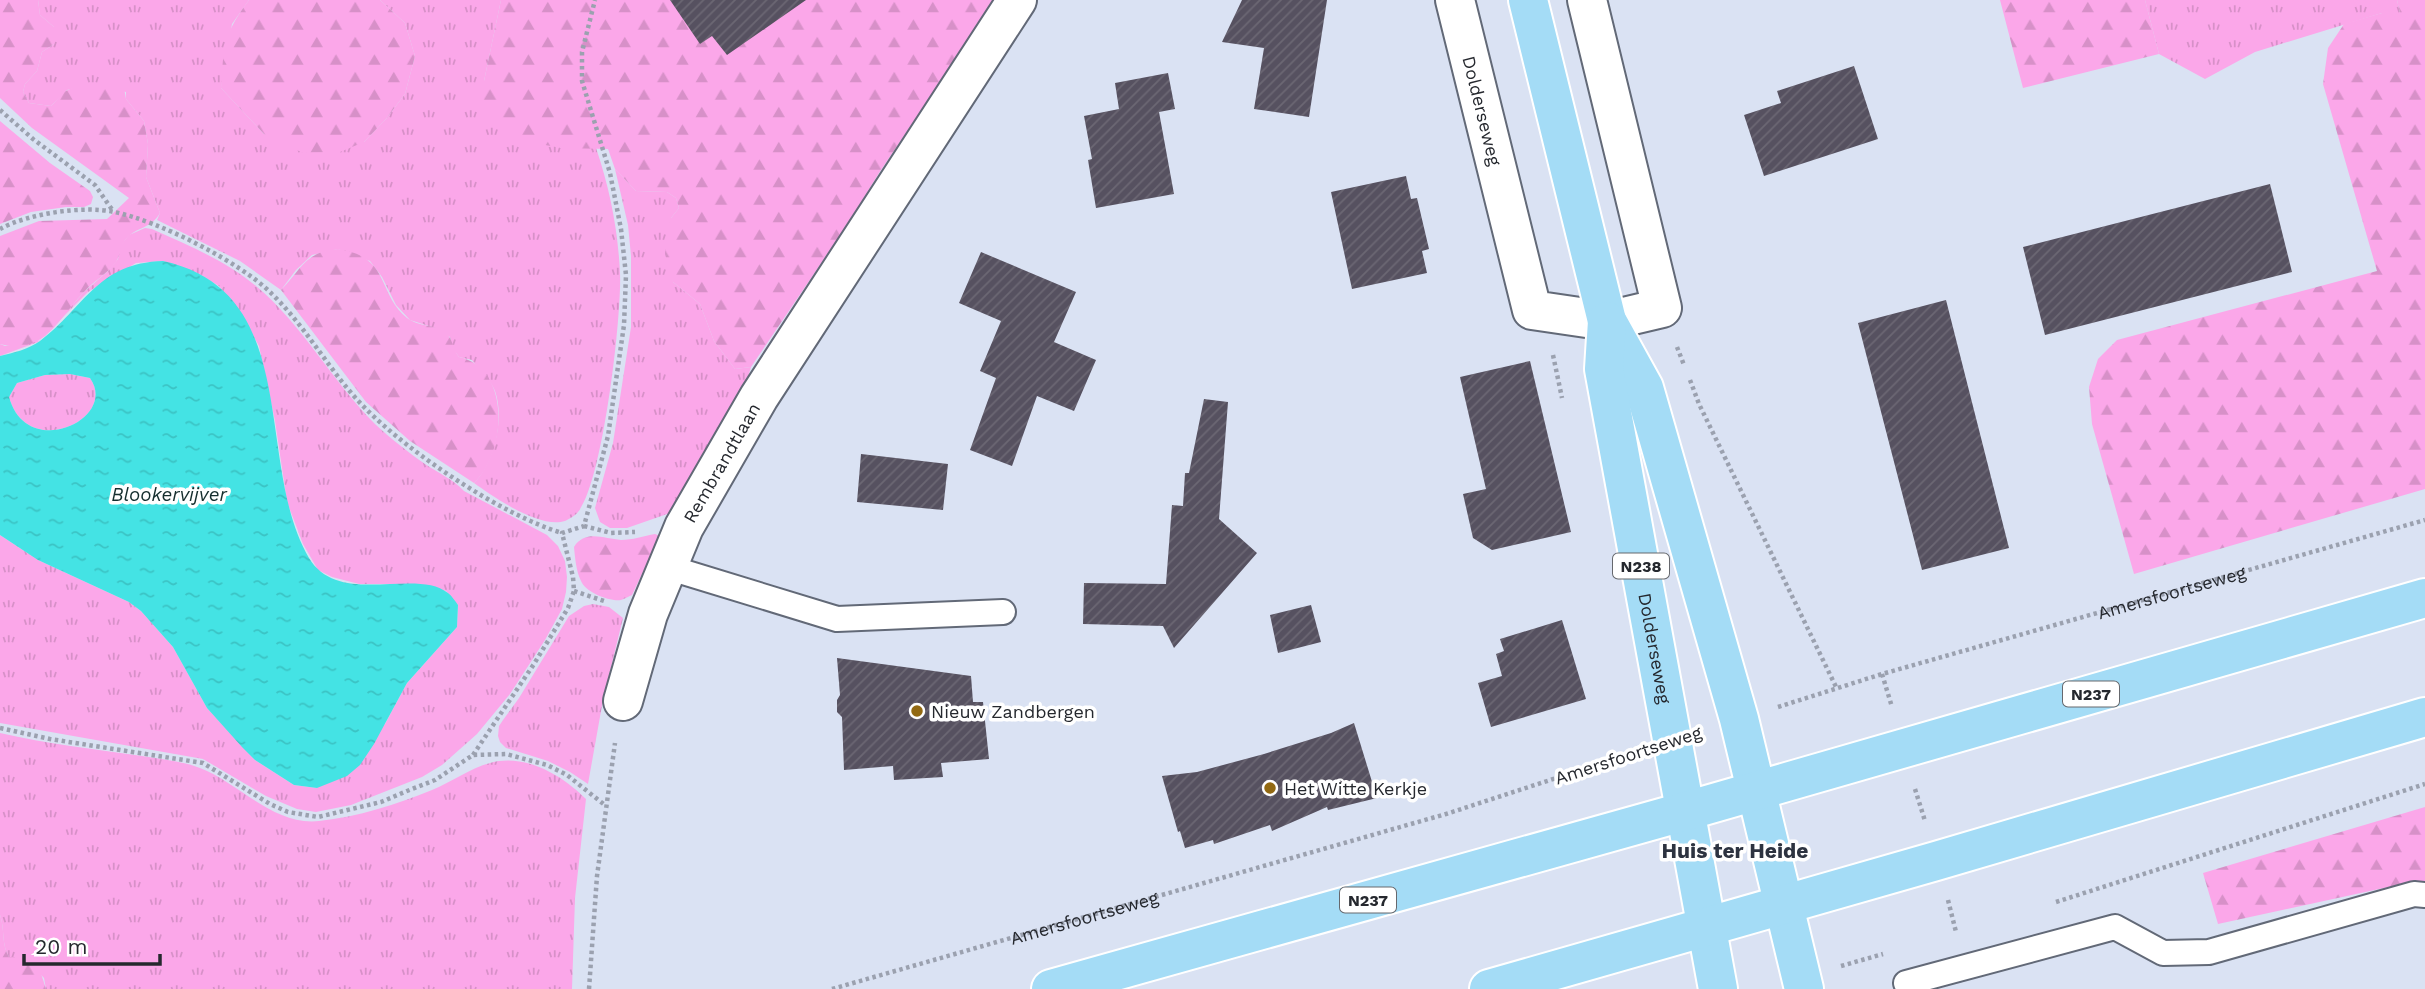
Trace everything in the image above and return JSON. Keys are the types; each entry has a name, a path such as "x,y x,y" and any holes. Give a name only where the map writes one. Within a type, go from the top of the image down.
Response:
{"main road":[{"name":"Dolderseweg","path":"1528,0 1607,320 1644,388 1739,719 1757,791"},
{"name":"Dolderseweg","path":"1607,320 1604,369 1686,811"},
{"name":"N237","path":"1051,989 1757,791 2425,598"},
{"path":"1489,989 2425,717"},
{"name":"N238","path":"1757,791 1803,983"},
{"name":"N238","path":"1686,811 1718,989"}],"street":[{"name":"Rembrandtlaan","path":"623,701 648,614 684,527 759,397 1017,0"},
{"name":"Dolderseweg","path":"1455,0 1532,310 1607,320 1662,308"},
{"path":"1587,0 1662,308"}],"lane":[{"path":"667,568 837,619 1003,612"},
{"path":"1906,983 2115,927 2163,953 2209,952 2414,894 2425,895"}],"path":[{"path":"0,229 27,217 94,210 114,212 166,230 247,272 272,293 366,409 400,439 476,491 543,527 562,533 584,526 608,436 624,325 626,275 621,229 610,173 582,81 582,52 594,1"},
{"path":"0,110 33,139 95,185 114,212"},
{"path":"1662,308 1699,404 1837,689"},
{"name":"Amersfoortseweg","path":"1739,719 1882,674 2425,520"},
{"path":"0,728 50,739 203,763 288,812 318,817 381,802 435,780 473,755 568,608 574,591 573,577 562,533"},
{"path":"1882,674 1957,934 1945,937"},
{"path":"589,989 597,876 623,701"},
{"name":"Amersfoortseweg","path":"832,989 1446,814 1673,740"},
{"path":"473,755 506,754 547,765 567,775 606,806"},
{"path":"2048,905 2425,785"},
{"path":"1803,983 1886,953"}],"green space":[{"path":"0,0 38,0 40,15 58,34 54,44 42,52 37,71 25,84 23,92 29,103 51,106 66,91 88,84 124,88 126,99 144,121 148,144 146,177 160,213 152,222 127,238 116,262 84,292 49,333 28,345 15,346 0,344 0,236 39,221 107,219 129,198 32,128 0,98"},
{"path":"38,0 249,0 232,24 221,88 264,134 364,142 405,94 415,56 405,23 380,0 501,0 484,81 561,148 596,148 615,225 620,294 609,397 595,468 587,495 577,513 565,521 543,520 517,510 474,483 487,464 496,440 499,414 495,391 472,360 459,357 453,349 450,337 435,328 410,320 396,305 382,277 370,261 338,249 312,255 281,290 240,261 157,220 160,213 146,177 148,144 144,121 126,99 126,92 87,85 67,90 51,106 29,103 23,92 25,84 37,71 42,52 54,44 54,27 40,15"},
{"path":"249,0 380,0 405,23 415,56 405,94 364,142 340,152 303,153 264,134 221,88 226,41 234,22"},
{"path":"501,0 995,0 751,367 735,369 714,341 700,304 673,282 665,254 671,218 679,208 676,198 667,192 636,191 615,169 608,149 561,148 519,140 496,127 483,109 484,81"},
{"path":"2000,0 2145,0 2159,54 2023,88"},
{"path":"2145,0 2397,0 2400,13 2382,13 2255,52 2205,79 2159,54"},
{"path":"2397,0 2425,0 2425,489 2134,574 2092,424 2089,387 2098,359 2117,340 2377,271 2323,84 2328,48 2344,24 2382,13 2400,13"},
{"path":"0,121 50,163 90,191 93,197 91,204 31,212 0,224"},
{"path":"615,169 636,191 667,192 676,198 679,208 671,218 673,282 700,304 714,341 735,369 751,367 746,384 670,513 627,528 610,528 600,522 595,508 613,443 631,327 628,225"},
{"path":"145,228 152,229 219,261 256,286 288,318 359,407 406,450 464,491 547,535 558,546 565,561 567,577 562,609 510,694 477,734 442,765 422,777 351,805 316,812 297,809 266,796 203,759 0,723 0,535 38,560 129,602 141,611 173,647 207,708 255,760 294,785 317,788 385,724 407,683 457,627 458,605 446,591 416,584 359,584 332,577 318,570 303,544 287,502 275,421 259,346 240,312 219,286 197,273 163,261 136,263 88,292 53,327 118,259 121,245 129,235"},
{"path":"338,249 355,253 367,260 375,267 397,308 407,318 447,334 459,357 476,364 488,377 498,412 497,432 493,452 474,483 410,441 366,402 281,290 311,258"},
{"path":"41,339 0,356 0,344 5,346"},
{"path":"70,374 90,378 96,393 92,407 82,419 67,427 50,430 33,427 19,417 9,397 17,383 45,375"},
{"path":"655,534 660,536 632,595 621,600 611,599 598,595 583,585 574,547 579,541 589,537 621,540"},
{"path":"593,604 609,607 623,618 603,700 588,784 548,761 506,748 498,736 499,726 569,616 584,606"},
{"path":"0,733 171,760 193,766 214,775 272,810 303,821 334,819 391,805 432,790 490,763 516,761 542,768 566,782 586,799 575,898 572,989 46,989 44,978 24,957 9,957 4,941 0,915"},
{"path":"2425,807 2425,882 2416,881 2218,924 2203,873"},
{"path":"0,915 9,957 24,957 37,961 46,989 0,989"}],"water":[{"name":"Blookervijver","path":"163,261 208,279 238,307 257,344 268,386 292,519 309,558 322,573 339,581 358,584 434,586 448,593 458,605 457,627 407,683 360,765 347,776 317,788 294,785 255,760 242,747 207,708 173,647 141,611 129,602 38,560 0,535 0,356 40,341 107,278 141,264","holes":["70,374 90,378 96,393 92,407 82,419 67,427 50,430 33,427 19,417 9,397 17,383 45,375"]}],"building":[{"path":"670,0 806,0 727,55 712,36 700,44"},
{"path":"1242,0 1327,0 1309,117 1254,109 1264,48 1222,42"},
{"path":"1854,66 1878,139 1764,176 1744,115 1781,103 1777,91"},
{"path":"1168,73 1175,109 1159,112 1174,194 1096,208 1088,160 1092,159 1084,116 1119,109 1115,83"},
{"path":"1406,176 1411,199 1417,198 1429,249 1422,251 1427,273 1352,289 1331,192"},
{"path":"2270,184 2292,272 2045,335 2023,247"},
{"path":"981,252 1076,292 1054,342 1096,360 1074,411 1037,396 1012,466 970,450 996,378 980,371 1001,321 959,303"},
{"path":"1946,300 2009,548 1922,570 1858,323"},
{"path":"1530,361 1571,532 1492,550 1473,538 1463,494 1486,489 1460,377"},
{"path":"1204,399 1228,402 1219,519 1257,553 1174,648 1163,626 1083,624 1084,583 1166,584 1172,505 1183,506 1185,473 1189,473"},
{"path":"861,454 948,464 943,510 857,502"},
{"path":"1311,605 1321,642 1278,653 1270,615"},
{"path":"1562,620 1586,699 1491,727 1478,683 1502,676 1496,654 1504,651 1500,639"},
{"name":"Nieuw Zandbergen","path":"837,658 971,676 973,702 983,702 989,759 941,763 943,777 894,780 893,766 844,770 842,717 837,712 840,695"},
{"name":"Het Witte Kerkje","path":"1354,723 1377,798 1328,810 1327,807 1272,831 1270,825 1214,844 1213,840 1185,848 1162,776 1197,772 1264,754"}],"place":[{"name":"Nieuw Zandbergen","path":"917,711"},
{"name":"Het Witte Kerkje","path":"1270,788"}],"district":[{"name":"Huis ter Heide","path":"1735,850"}]}
